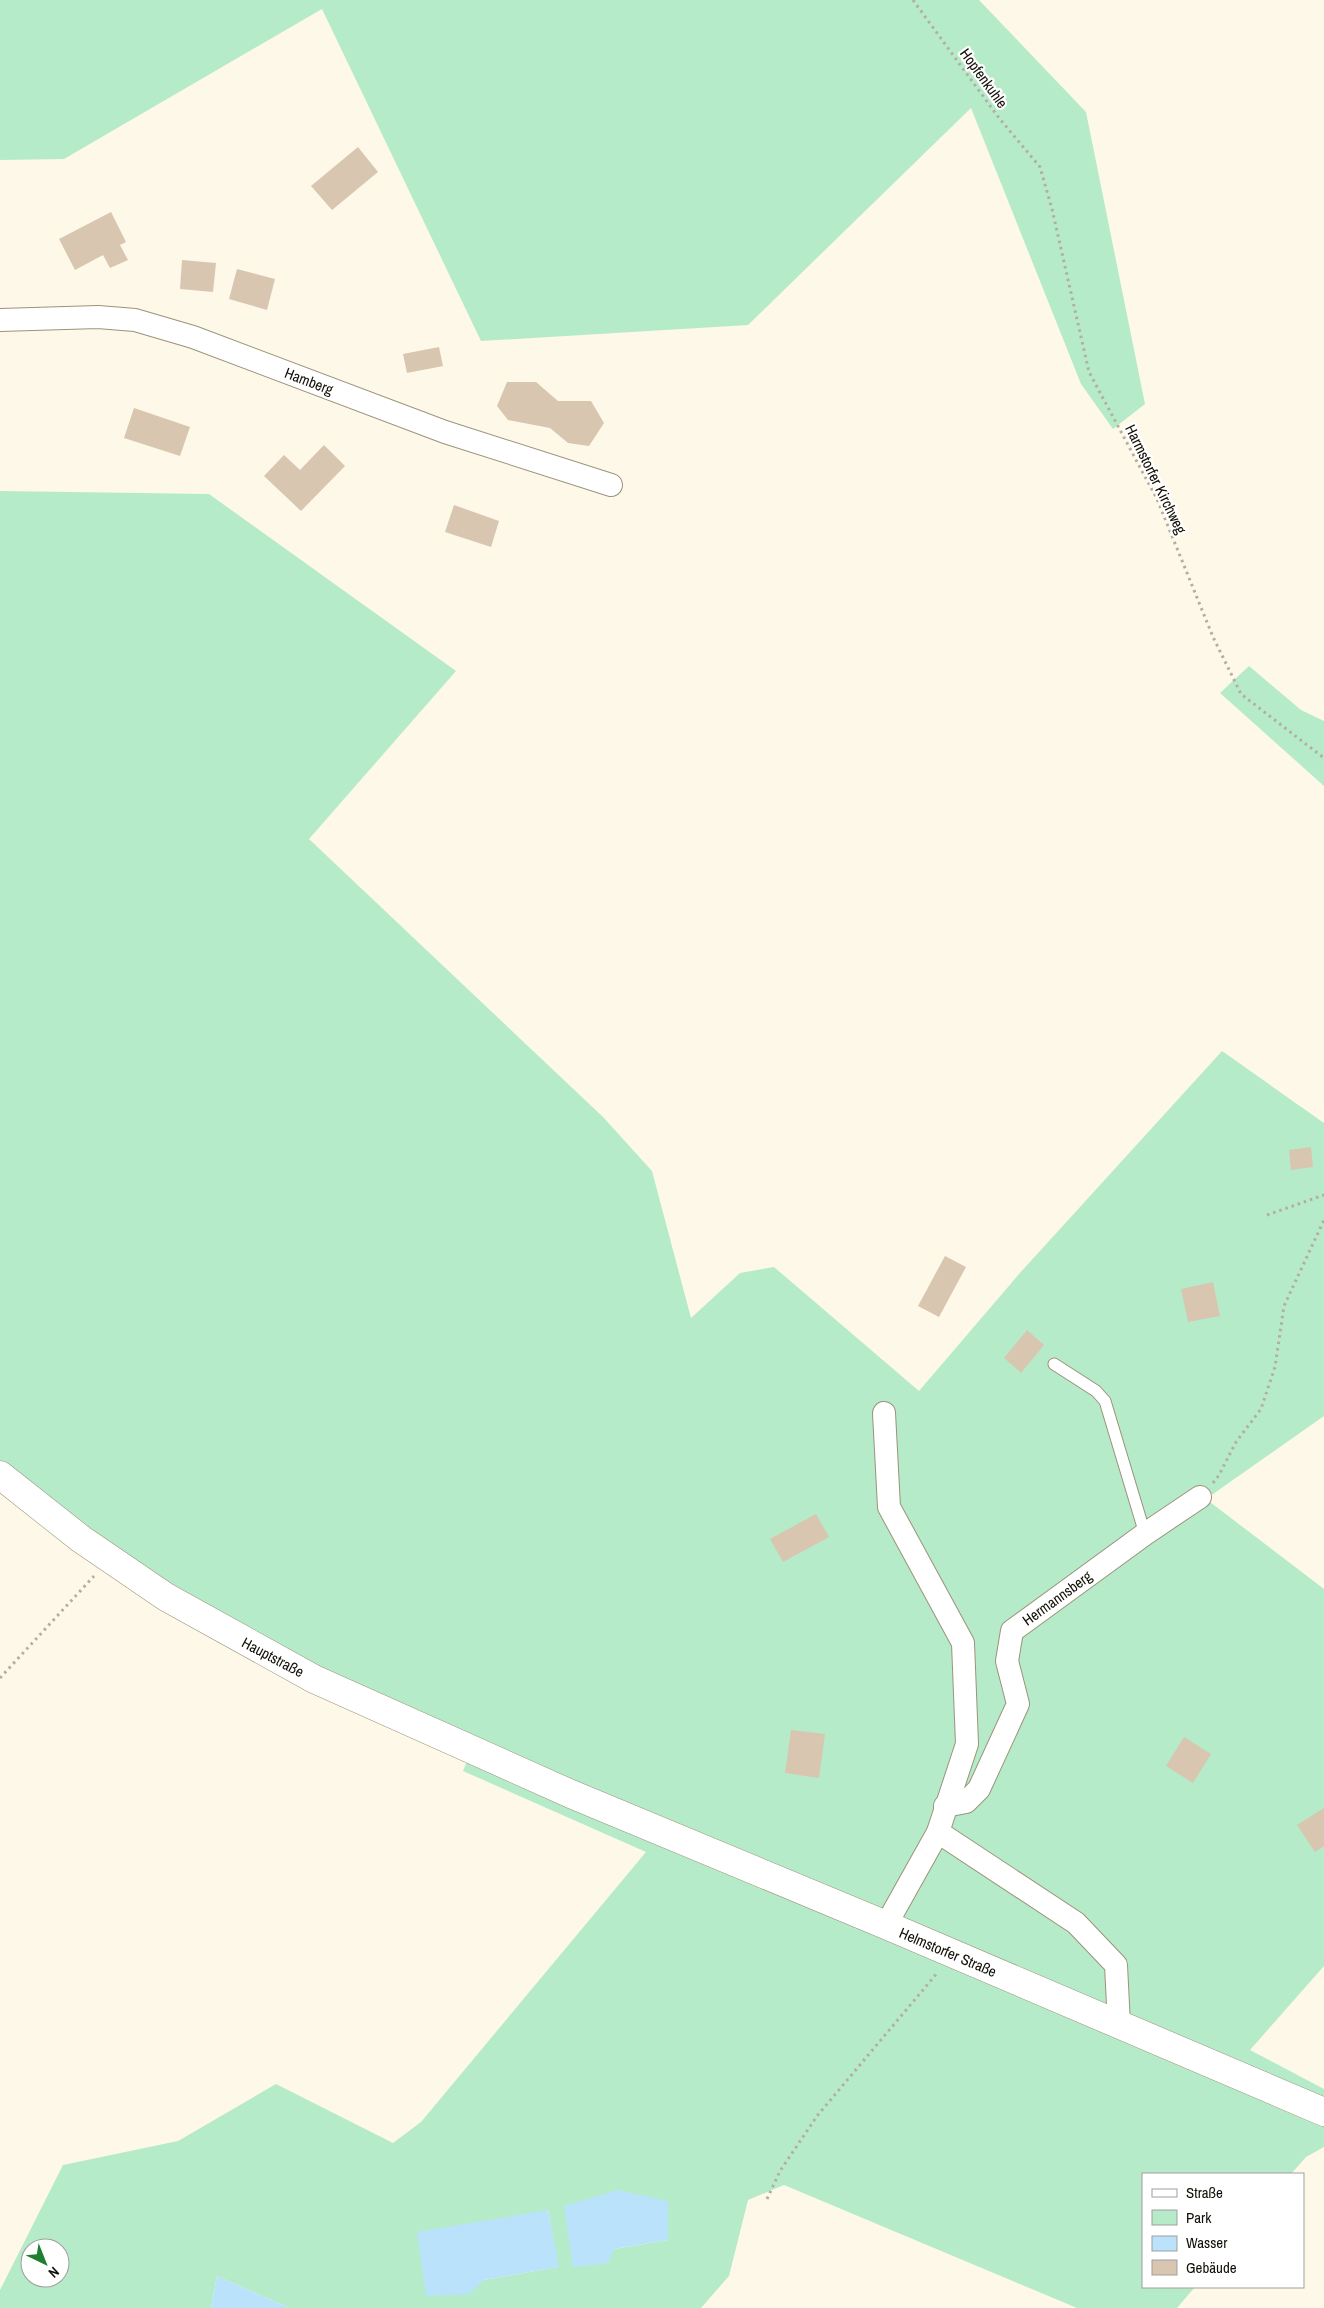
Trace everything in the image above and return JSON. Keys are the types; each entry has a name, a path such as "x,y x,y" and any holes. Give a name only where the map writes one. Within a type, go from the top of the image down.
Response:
{"main road":[{"name":"Hauptstraße","path":"0,1476 81,1539 166,1598 314,1679 571,1794"},
{"name":"Helmstorfer Straße","path":"571,1794 886,1925 1324,2112"}],"street":[{"name":"Hamberg","path":"0,320 98,317 135,320 193,337 445,432 611,485"},
{"path":"884,1413 889,1507 963,1643 967,1744 938,1832 886,1925"},
{"name":"Hermannsberg","path":"945,1806 966,1802 979,1789 1018,1704 1006,1660 1012,1631 1144,1534 1200,1497"},
{"path":"938,1832 1076,1923 1116,1965 1119,2025"}],"lane":[{"path":"1054,1364 1096,1391 1105,1401 1144,1534"}],"path":[{"name":"Hopfenkuhle","path":"913,0 999,118 1040,167"},
{"name":"Harmstorfer Kirchweg","path":"1040,167 1052,209 1090,372 1157,499 1213,637 1241,694 1324,758"},
{"path":"1267,1215 1324,1195"},
{"path":"1200,1497 1220,1476 1236,1442 1261,1410 1275,1367 1284,1306 1324,1220"},
{"path":"0,1678 110,1559"},
{"path":"766,2199 790,2154 817,2116 953,1954"}],"green space":[{"path":"0,0 979,0 1086,112 1145,404 1113,429 1081,384 971,108 748,325 481,341 322,9 64,159 0,160"},
{"path":"0,491 209,494 456,671 309,839 603,1117 652,1171 691,1318 740,1273 774,1267 919,1391 1019,1274 1222,1051 1324,1123 1324,1416 1206,1499 1324,1589 1324,1966 1250,2050 1324,2089 1324,2147 1306,2157 1292,2173 1142,2173 1142,2288 1194,2288 1177,2308 1077,2308 784,2185 748,2200 729,2276 701,2308 289,2308 217,2276 211,2308 0,2308 0,2290 20,2250 20,2288 70,2288 70,2238 26,2238 63,2165 178,2141 276,2084 393,2143 421,2122 646,1852 463,1771 475,1741 316,1671 166,1581 88,1527 0,1462","holes":["668,2201 668,2240 614,2249","548,2210 558,2267 484,2280"]},
{"path":"1249,666 1301,710 1324,721 1324,786 1220,693"}],"water":[{"path":"618,2190 668,2201 668,2240 614,2249 608,2263 573,2267 564,2206"},
{"path":"548,2210 559,2267 484,2280 469,2294 426,2296 417,2232"},
{"path":"217,2276 289,2308 211,2308"}],"building":[{"path":"358,147 378,172 332,210 311,186"},
{"path":"111,212 126,242 120,245 128,260 110,268 103,255 75,270 59,239"},
{"path":"182,260 216,263 213,292 180,289"},
{"path":"237,269 275,279 267,310 229,299"},
{"path":"439,347 443,366 407,373 403,354"},
{"path":"507,382 536,382 558,401 591,401 604,423 589,446 568,443 550,428 508,420 497,406"},
{"path":"134,408 190,427 180,456 124,438"},
{"path":"324,445 345,466 301,511 264,476 284,455 300,470"},
{"path":"454,505 499,521 491,547 445,532"},
{"path":"1311,1147 1313,1167 1291,1170 1289,1150"},
{"path":"945,1256 966,1267 939,1317 918,1306"},
{"path":"1213,1282 1220,1316 1188,1322 1181,1289"},
{"path":"1027,1330 1044,1345 1021,1373 1004,1358"},
{"path":"816,1514 829,1537 783,1562 770,1539"},
{"path":"791,1730 825,1734 819,1778 785,1773"},
{"path":"1184,1737 1211,1754 1193,1783 1166,1766"},
{"path":"1324,1808 1324,1846 1315,1852 1297,1825"}]}
